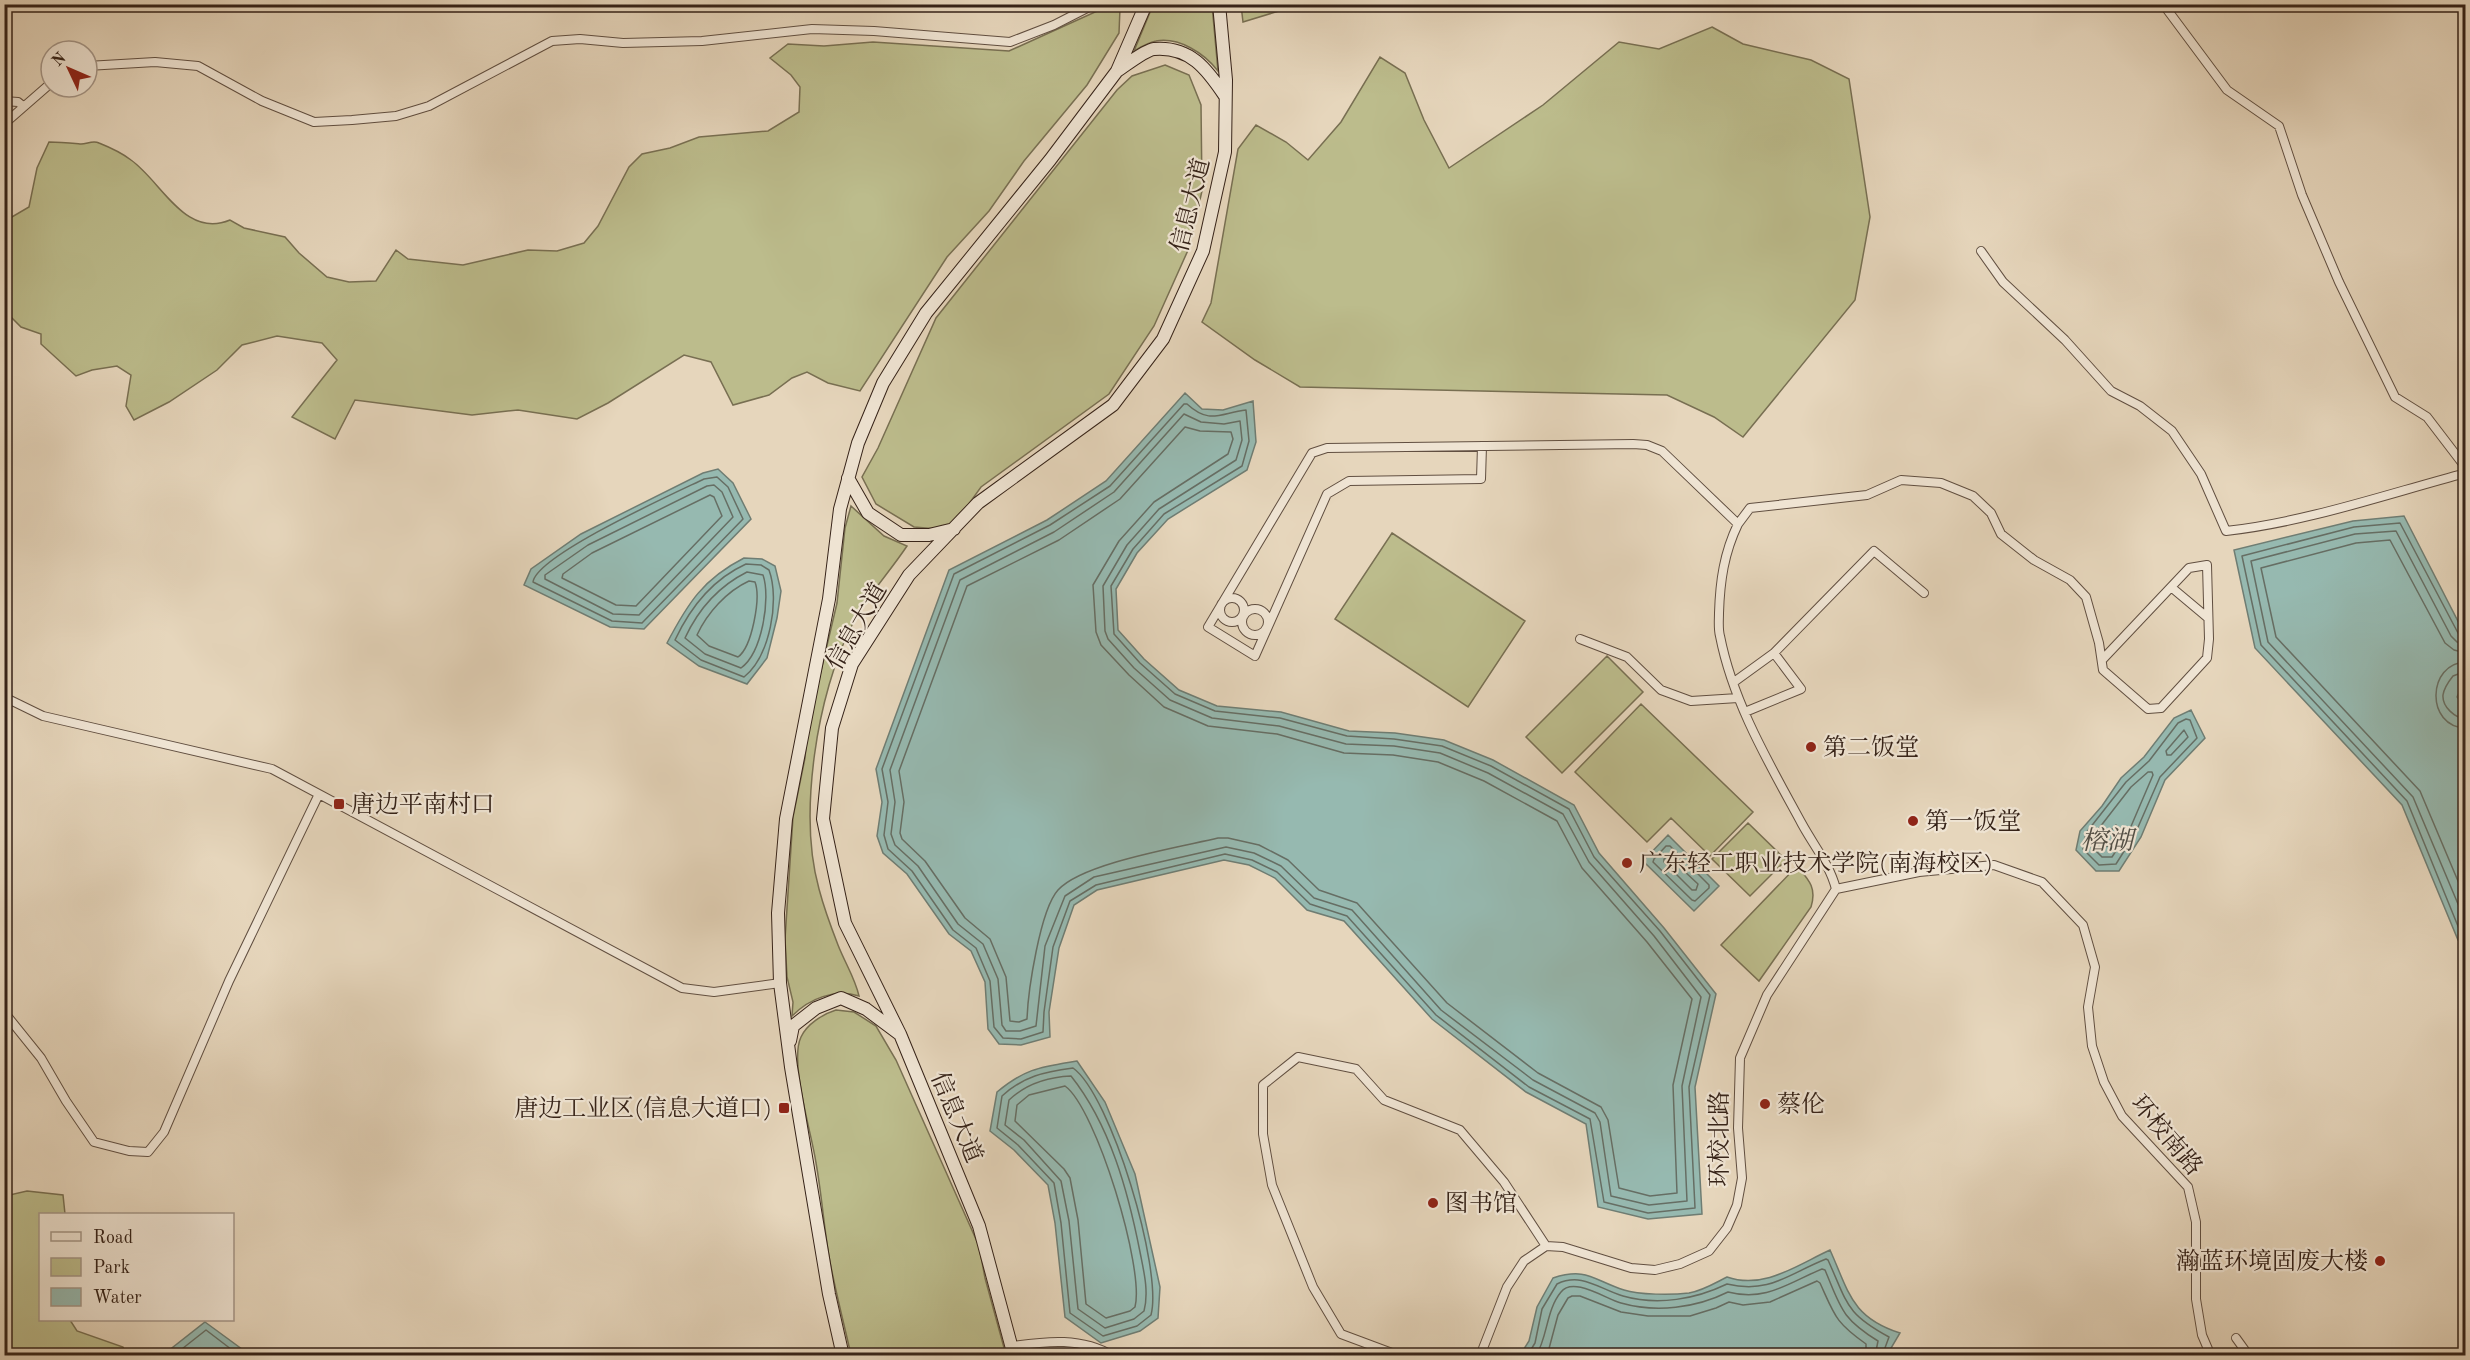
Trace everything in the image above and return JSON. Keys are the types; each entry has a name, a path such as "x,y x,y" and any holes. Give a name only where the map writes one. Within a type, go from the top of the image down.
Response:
{"main road":[{"name":"信息大道","path":"843,1356 829,1294 788,1048 780,983 778,913 786,819 829,599 840,509 858,443 883,383 926,313 1050,159 1117,71 1146,4"},
{"name":"信息大道","path":"1013,1351 979,1226 900,1034 845,923 823,819 832,728 852,664 909,575 978,503 1113,405 1163,339 1203,251 1225,152 1226,97 1219,4"},
{"path":"1117,71 1152,49 1183,53 1207,69 1226,97"},
{"path":"848,478 868,513 901,535 929,535 954,529"},
{"path":"788,1048 793,1026 816,1008 841,998 866,1009 900,1034"}],"street":[{"path":"99,65 155,62 198,66 262,101 314,122 352,120 396,116 429,106 552,41 580,39 623,43 702,41 812,29 874,31 1010,42 1054,25 1095,4"},
{"path":"2163,4 2227,90 2279,126 2302,195 2339,282 2395,397 2427,417 2466,468"},
{"path":"4,124 39,93"},
{"path":"4,101 18,102 23,106"},
{"path":"1981,251 2003,282 2065,340 2111,391 2140,406 2172,431 2201,474 2226,531 2250,529 2327,511 2466,473"},
{"path":"1482,446 1481,479 1349,482 1327,494 1255,656 1208,627 1312,453 1328,448 1482,446 1647,445 1662,451 1738,524"},
{"path":"1836,889 1832,873 1811,841 1777,778 1738,698 1719,634 1720,585 1728,545 1738,524 1750,508 1867,495 1901,480 1941,483 1973,496 1991,513 2001,534 2034,560 2070,580 2086,597 2100,644 2103,670 2148,709 2161,708 2206,658 2209,639 2207,565 2189,568 2102,660"},
{"path":"1734,682 1774,653 1874,551 1924,594"},
{"path":"2171,587 2208,618"},
{"path":"1266,630 1254,636 1246,633 1241,625 1243,616 1244,605 1239,599 1228,598 1222,603 1220,611 1228,621 1236,621 1243,616 1249,610 1262,611 1268,621 1266,630"},
{"path":"1580,639 1627,657 1661,690 1691,701 1738,698"},
{"path":"1745,712 1801,689 1774,653"},
{"path":"4,697 43,716 272,769 682,988 714,993 780,983"},
{"path":"4,1012 41,1058 66,1101 94,1142 129,1151 148,1152 164,1132 229,981 319,794"},
{"name":"环校南路","path":"1836,889 1919,872 1994,865 2042,882 2083,925 2095,967 2088,1007 2092,1046 2104,1082 2122,1116 2188,1187 2196,1222 2196,1299 2202,1335 2211,1356"},
{"name":"环校北路","path":"1546,1246 1563,1247 1631,1268 1655,1270 1680,1264 1709,1251 1727,1228 1737,1205 1742,1178 1738,1128 1740,1058 1767,995 1836,889"},
{"path":"1400,1356 1341,1334 1313,1287 1272,1185 1263,1134 1263,1085 1298,1057 1356,1069 1384,1100 1460,1131 1504,1182 1546,1246 1524,1261 1507,1287 1480,1356"},
{"path":"2236,1338 2249,1356"},
{"path":"1013,1351 1056,1340 1100,1348 1113,1356"}],"green space":[{"path":"1153,5 1212,5 1218,71 1206,58 1173,41 1153,42 1134,51"},
{"path":"1241,5 1279,5 1279,11 1243,22"},
{"path":"1106,7 1120,8 1119,33 1087,85 1024,161 989,211 947,257 860,391 828,383 807,372 792,378 769,395 733,405 711,362 684,355 608,403 577,419 518,410 472,415 355,400 335,439 292,417 337,360 322,343 277,336 242,345 217,370 169,402 134,420 126,406 131,375 117,366 92,370 76,376 41,344 41,334 21,327 5,311 5,221 29,207 37,168 49,142 81,144 94,142 103,145 131,160 175,205 200,222 214,224 230,220 244,228 285,237 299,253 327,277 349,282 376,281 396,250 408,259 463,265 528,250 557,251 584,243 598,226 629,167 642,154 670,148 699,137 768,131 799,112 800,87 791,75 770,58 788,44 824,46 873,42 1009,51"},
{"path":"1712,27 1743,44 1811,60 1849,79 1870,217 1855,300 1743,437 1714,417 1667,395 1300,387 1255,360 1202,322 1211,303 1238,149 1256,125 1286,142 1308,160 1341,122 1380,57 1405,73 1424,120 1449,168 1543,105 1619,42 1659,49"},
{"path":"1165,65 1189,75 1201,105 1202,191 1189,248 1154,326 1109,394 981,487 950,530 914,527 876,504 862,477 878,448 936,318 1117,90 1132,76"},
{"path":"851,506 884,536 907,546 864,604 852,625 829,685 814,755 810,826 813,859 825,910 859,996 841,994 823,997 807,1004 792,1016 793,1002 787,977 785,939 793,817 805,758 808,726 837,603 845,528"},
{"path":"1392,533 1525,621 1468,707 1335,619"},
{"path":"1607,656 1643,692 1562,773 1526,737"},
{"path":"1641,704 1753,812 1710,856 1671,818 1647,842 1575,772"},
{"path":"1748,823 1786,860 1750,896 1712,859"},
{"path":"1797,866 1812,889 1811,907 1759,981 1721,945"},
{"path":"836,1010 854,1012 876,1026 896,1060 979,1246 985,1278 1006,1355 851,1355 830,1262 814,1150 802,1098 798,1063 798,1048 804,1032 816,1020"},
{"path":"27,1191 63,1195 65,1213 39,1213 39,1321 71,1321 77,1331 123,1347 126,1355 5,1355 5,1196"}],"water":[{"path":"1185,393 1202,409 1223,410 1253,401 1256,442 1247,470 1168,519 1137,553 1116,589 1118,630 1144,659 1179,690 1217,706 1281,712 1349,731 1395,733 1444,740 1493,760 1574,805 1599,853 1664,928 1716,994 1695,1087 1702,1214 1648,1219 1598,1207 1586,1124 1526,1092 1432,1019 1344,921 1307,910 1275,878 1249,865 1224,860 1097,890 1074,905 1059,948 1049,1012 1050,1037 1021,1045 999,1044 988,1029 985,982 971,951 949,934 907,874 883,853 877,836 882,802 876,769 949,570 1047,520 1106,481"},
{"path":"718,469 733,483 751,519 644,629 610,627 524,585 531,569 581,534 703,473"},
{"path":"2404,516 2465,635 2465,680 2457,697 2466,709 2465,946 2458,940 2402,805 2255,648 2234,550 2353,521"},
{"path":"744,558 762,559 775,566 781,591 767,658 747,684 699,666 667,643 698,593 718,575"},
{"name":"榕湖","path":"2191,710 2205,738 2165,780 2141,837 2119,871 2096,871 2076,850 2080,831 2102,806 2121,778 2144,757 2174,718"},
{"path":"1668,835 1719,886 1694,911 1643,861"},
{"path":"1077,1061 1105,1102 1135,1174 1160,1287 1158,1318 1140,1331 1101,1343 1065,1317 1055,1223 1048,1185 1014,1150 990,1131 997,1092 1026,1073"},
{"path":"1830,1250 1848,1290 1861,1311 1884,1327 1900,1333 1887,1355 1520,1355 1529,1341 1537,1307 1553,1278 1582,1274 1630,1292 1689,1293 1704,1289 1727,1277 1741,1280 1767,1278 1793,1269"},
{"path":"205,1322 250,1355 163,1355"}],"place":[{"name":"第二饭堂","path":"1811,747"},
{"name":"唐边平南村口","path":"339,804"},
{"name":"第一饭堂","path":"1913,821"},
{"name":"广东轻工职业技术学院(南海校区)","path":"1627,863"},
{"name":"蔡伦","path":"1765,1104"},
{"name":"唐边工业区(信息大道口)","path":"784,1108"},
{"name":"图书馆","path":"1433,1203"},
{"name":"瀚蓝环境固废大楼","path":"2380,1261"}]}
